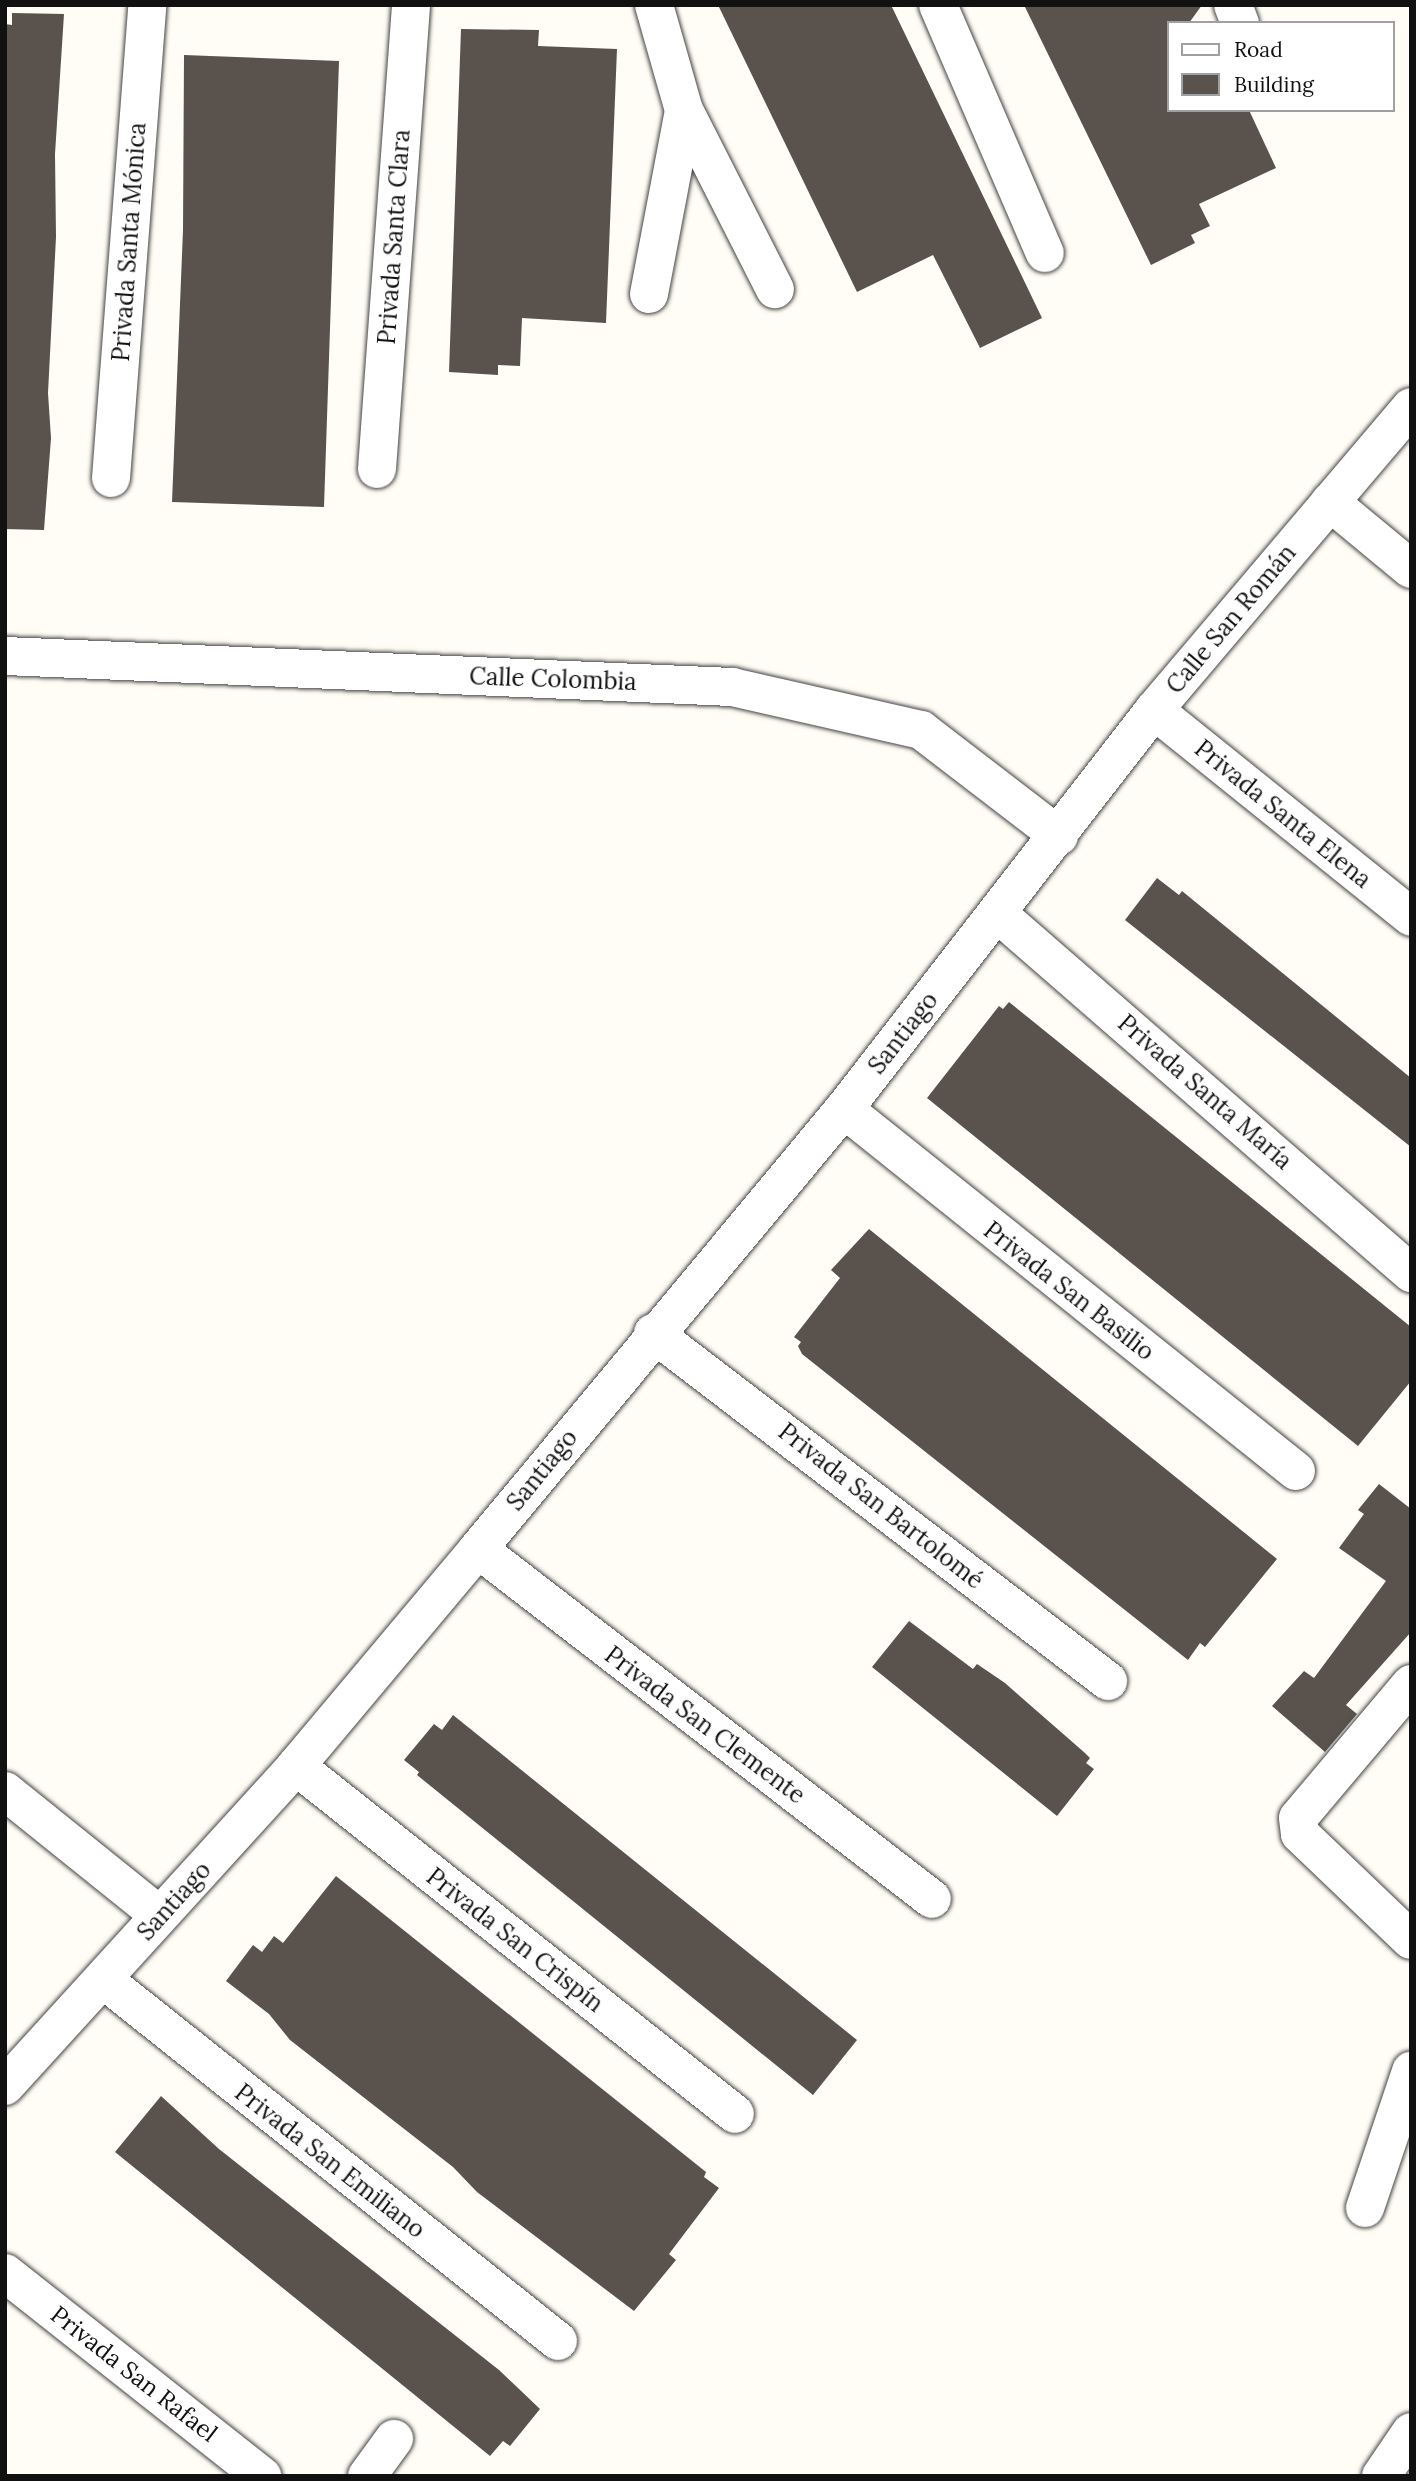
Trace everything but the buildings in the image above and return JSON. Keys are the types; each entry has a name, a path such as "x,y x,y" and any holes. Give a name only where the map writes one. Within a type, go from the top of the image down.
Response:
{"street":[{"name":"Privada Santa Mónica","path":"110,478 147,5"},
{"name":"Privada Santa Clara","path":"377,469 411,5"},
{"path":"654,5 684,110 775,289"},
{"path":"938,5 1045,253"},
{"path":"649,294 684,110"},
{"name":"Calle San Román","path":"1059,836 1154,710 1411,407"},
{"path":"1330,502 1411,569"},
{"name":"Calle Colombia","path":"5,656 732,687 921,730 1059,836"},
{"name":"Privada Santa Elena","path":"1154,710 1411,917"},
{"name":"Santiago","path":"5,2086 296,1766 478,1549 653,1333 844,1109 1059,836"},
{"name":"Privada Santa María","path":"997,913 1411,1273"},
{"name":"Privada San Basilio","path":"844,1109 1296,1471"},
{"name":"Privada San Bartolomé","path":"653,1333 1108,1681"},
{"name":"Privada San Clemente","path":"478,1549 932,1899"},
{"path":"1411,1684 1311,1798 1298,1818 1300,1834 1411,1940"},
{"name":"Privada San Crispín","path":"296,1766 735,2113"},
{"path":"5,1791 159,1916"},
{"name":"Privada San Emiliano","path":"104,1980 558,2341"},
{"path":"1365,2208 1411,2071"},
{"name":"Privada San Rafael","path":"5,2273 262,2476"},
{"path":"1381,2476 1411,2432"},
{"path":"367,2476 394,2439"}]}
